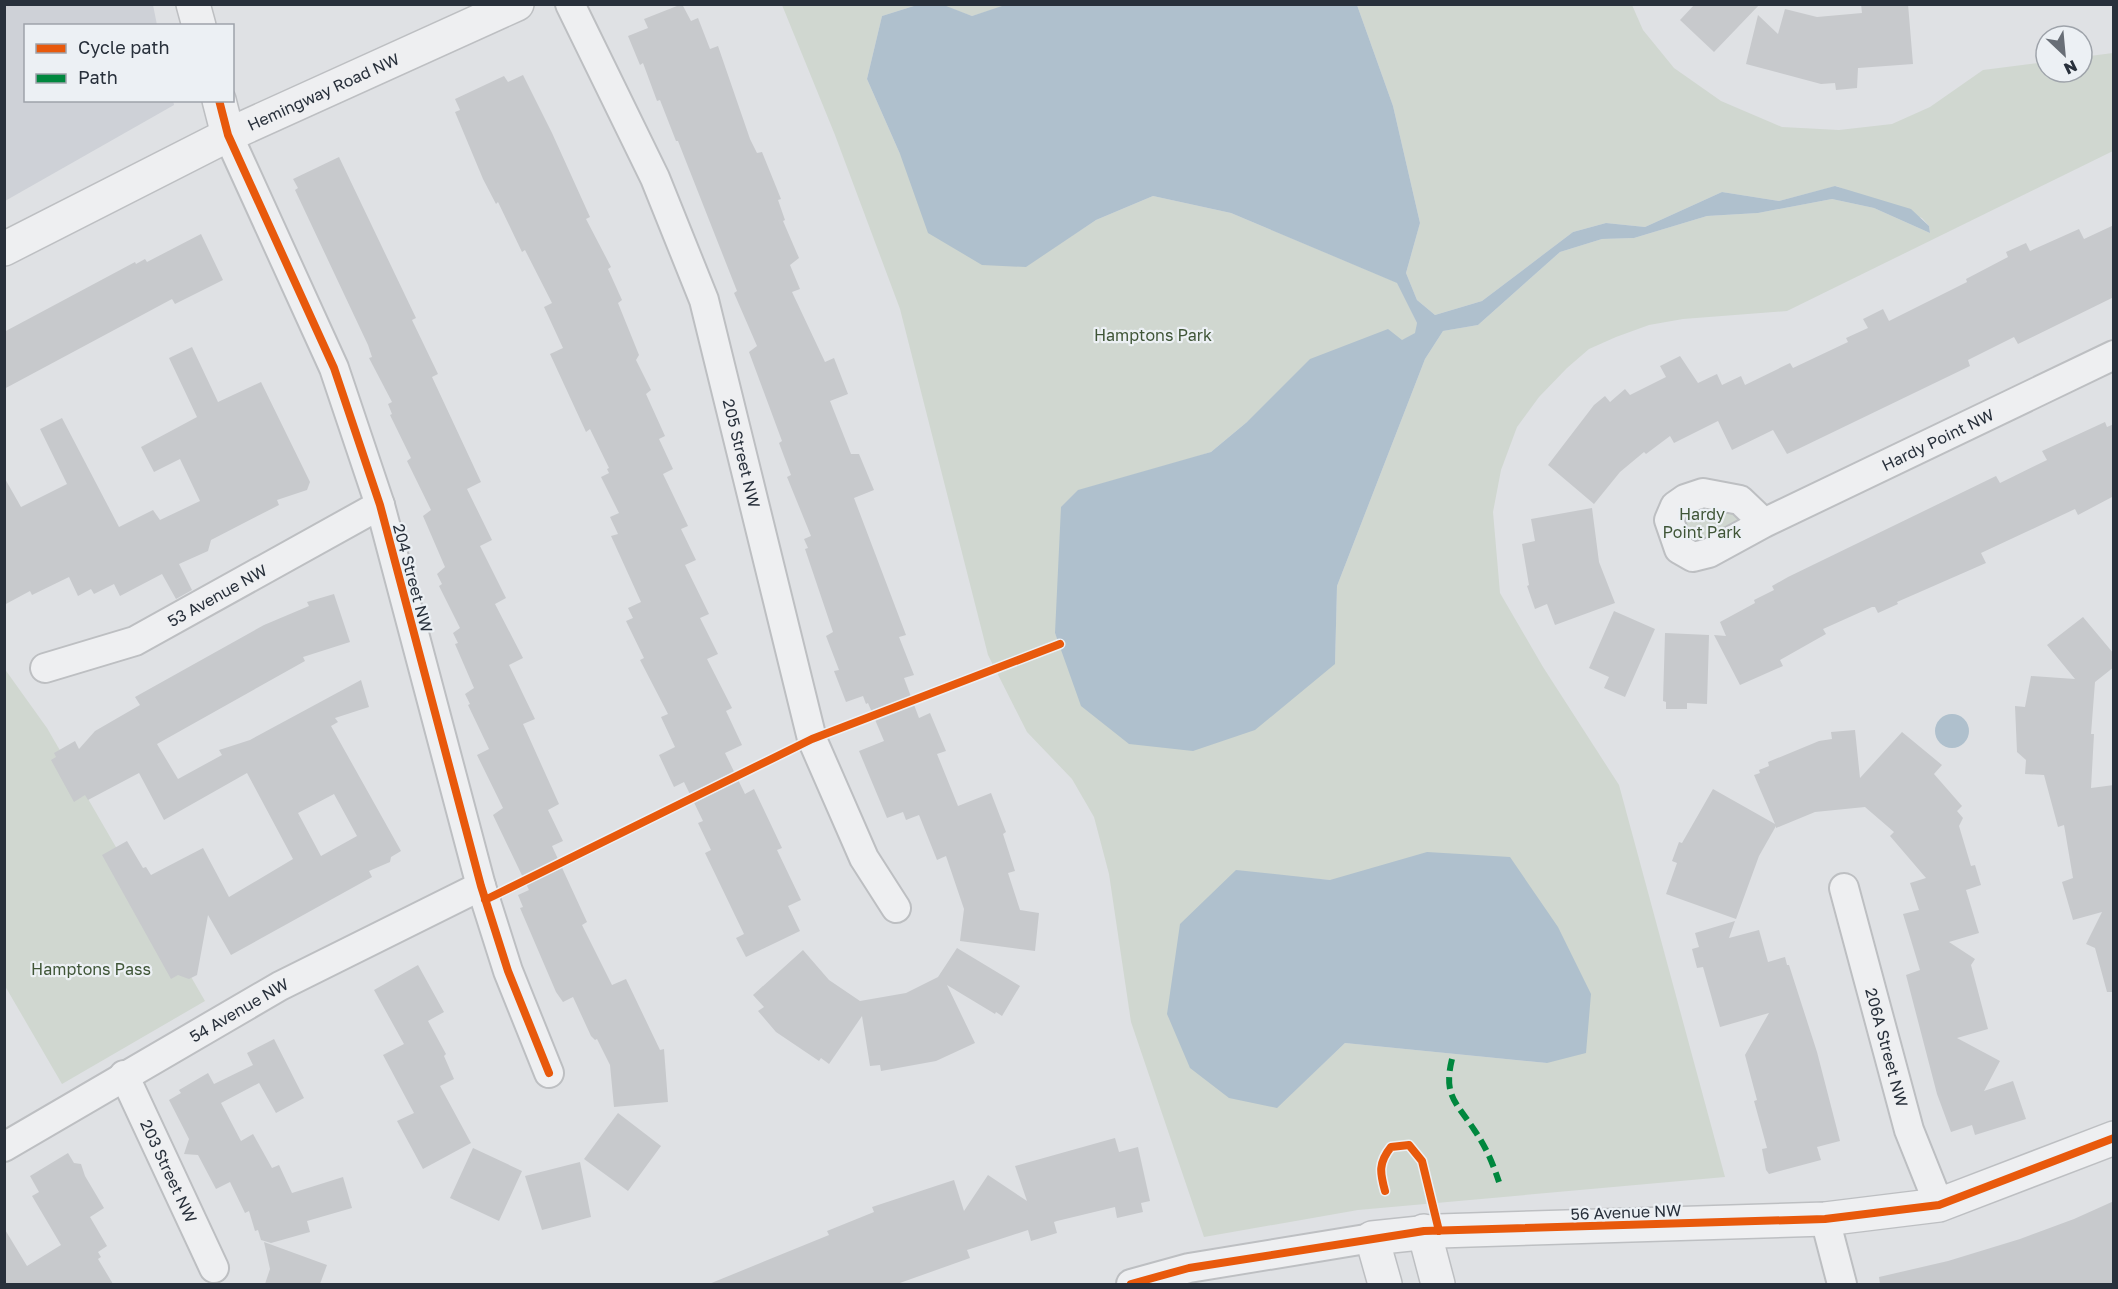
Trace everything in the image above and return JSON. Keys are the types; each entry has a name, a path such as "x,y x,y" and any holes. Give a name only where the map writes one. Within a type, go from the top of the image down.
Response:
{"street":[{"path":"193,4 198,24"},
{"name":"Hemingway Road NW","path":"4,249 228,135 517,4"},
{"name":"205 Street NW","path":"570,4 655,178 704,300 812,739 864,858 896,908"},
{"name":"204 Street NW","path":"220,102 228,135 334,368 380,505 481,886 508,971 549,1073"},
{"name":"Hardy Point NW","path":"1764,523 2114,355"},
{"name":"53 Avenue NW","path":"45,668 135,641 380,505"},
{"name":"54 Avenue NW","path":"4,1147 280,986 481,886"},
{"name":"206A Street NW","path":"1844,888 1909,1130 1939,1205"},
{"name":"203 Street NW","path":"124,1075 214,1268"},
{"name":"56 Avenue NW","path":"1131,1284 1189,1268 1424,1231 1825,1219 1939,1205 2091,1149 2114,1138"},
{"path":"1825,1219 1842,1284"},
{"path":"1424,1231 1438,1284"},
{"path":"1372,1238 1385,1284"}],"shaded area":[{"path":"5,4 153,5 157,24 24,24 24,102 173,102 174,105 5,201"}],"green space":[{"name":"Hamptons Park","path":"782,5 917,5 882,16 867,79 900,154 1026,266 1096,220 1153,196 1231,213 1398,283 1417,323 1416,333 1247,422 1211,452 1164,467 1055,633 1060,644 1335,664 1337,586 1425,359 1443,331 1478,325 1560,252 1602,239 1634,238 1707,216 1758,213 1832,199 1874,208 1930,233 1929,226 1922,218 1836,186 1779,201 1722,192 1645,227 1606,223 1573,232 1482,301 1435,315 1417,300 1406,273 1420,223 1393,106 1357,5 1632,5 1643,30 1674,68 1721,101 1782,127 1839,130 1892,124 1930,107 1983,70 2034,64 2034,84 2094,84 2094,55 2113,53 2113,151 1787,311 1683,319 1649,325 1589,349 1539,397 1517,427 1501,470 1493,512 1500,593 1543,667 1619,785 1725,1177 1358,1210 1204,1237 1131,1022 1109,874 1094,817 1072,779 1027,732 988,655 900,309 835,135","holes":["1286,876 1330,880 1547,1063 1345,1043 1277,1107"]},
{"path":"941,5 1008,5 972,16"},
{"name":"Hardy Point Park","path":"1719,502 1751,521 1704,547 1685,542 1683,508"},
{"name":"Hamptons Pass","path":"4,668 47,728 205,1001 62,1084 5,986"}],"water":[{"path":"941,4 972,16 1008,4 1357,5 1393,106 1420,223 1406,273 1417,300 1435,315 1482,301 1573,232 1606,223 1645,227 1722,192 1779,201 1835,186 1911,209 1929,226 1930,233 1874,208 1832,199 1758,213 1707,216 1634,238 1602,239 1560,252 1478,325 1443,331 1425,359 1337,586 1335,664 1255,730 1193,751 1129,744 1081,706 1055,633 1061,507 1078,490 1211,452 1247,422 1310,359 1388,329 1402,340 1415,333 1417,323 1397,283 1231,213 1153,196 1096,220 1026,267 982,265 928,233 900,154 867,79 882,16 917,5"},
{"path":"1952,714 1964,719 1969,731 1964,743 1952,748 1940,743 1935,731 1940,719"},
{"path":"1427,852 1510,857 1558,927 1591,994 1586,1053 1547,1063 1345,1043 1277,1108 1229,1098 1190,1068 1167,1014 1180,924 1236,870 1330,880"}],"building":[{"path":"682,4 691,21 698,18 710,49 718,46 750,139 757,153 762,152 781,199 778,200 785,220 783,221 799,258 790,265 800,289 792,292 825,362 834,358 848,394 830,401 851,454 859,454 874,490 854,498 906,635 899,637 914,675 904,678 919,718 930,713 946,751 937,754 958,806 991,793 1006,832 1003,834 1015,871 1008,873 1020,910 1039,913 1035,951 960,941 964,909 946,856 937,860 919,815 906,820 903,812 887,818 859,751 884,741 863,696 846,702 834,671 839,670 826,636 833,632 805,549 808,548 804,539 811,536 787,477 791,475 779,443 782,441 749,352 757,346 734,293 737,291 678,141 676,141 660,100 657,101 643,63 640,65 628,36 648,28 644,19"},
{"path":"1695,4 1760,4 1714,52 1680,20"},
{"path":"1861,4 1908,4 1913,64 1858,68 1857,88 1836,90 1835,83 1821,84 1746,64 1758,15 1778,34 1785,9 1817,17 1862,13"},
{"path":"523,75 590,217 586,219 611,267 608,269 622,300 618,303 639,355 636,360 651,390 646,394 665,436 659,439 673,469 663,474 688,526 681,529 696,560 685,565 709,614 700,618 718,654 707,659 732,708 726,711 742,745 725,753 745,794 754,789 782,848 777,850 801,900 788,906 800,931 746,957 736,938 744,934 705,853 711,850 698,823 703,821 684,782 674,787 659,755 675,747 661,717 668,714 640,660 644,658 626,621 633,618 628,608 641,602 611,536 618,534 610,517 619,513 601,477 609,473 607,469 609,468 590,429 586,432 550,354 563,348 544,307 552,303 525,250 522,252 498,202 496,204 483,179 455,112 460,110 455,99 504,76 508,82"},
{"path":"339,157 416,318 412,320 438,374 432,377 481,482 467,489 492,540 480,546 506,598 495,604 523,658 509,665 535,719 523,724 559,804 548,810 563,841 552,846 587,922 582,925 612,985 626,979 660,1050 664,1049 668,1102 614,1107 610,1065 597,1039 591,1036 573,997 563,1002 556,992 520,908 523,907 518,895 529,890 493,815 503,808 477,755 489,749 465,694 474,688 455,644 458,643 453,633 460,628 439,586 442,584 437,574 445,567 423,516 431,510 407,461 411,458 390,415 392,414 388,404 392,402 369,358 372,357 368,345 295,190 298,188 293,179"},
{"path":"2114,225 2114,297 2018,344 2014,337 1968,360 1970,366 1787,454 1773,430 1732,450 1718,421 1674,443 1670,436 1646,454 1644,452 1620,472 1594,504 1548,465 1594,405 1605,396 1610,402 1625,389 1630,395 1666,377 1660,366 1680,356 1698,383 1717,374 1722,385 1741,376 1745,385 1790,363 1793,368 1848,342 1846,338 1868,328 1863,319 1883,309 1889,321 1967,282 1966,279 2008,257 2006,252 2026,243 2030,251 2079,229 2084,239"},
{"path":"201,234 223,280 175,304 172,299 4,389 4,332 135,262 136,264 145,259 147,262"},
{"path":"192,347 218,402 261,382 310,482 307,490 277,500 279,505 211,540 208,551 179,564 192,590 176,599 162,574 120,596 114,584 94,594 91,589 78,596 69,577 32,595 30,591 4,605 4,477 21,507 67,484 40,429 62,418 119,527 153,510 160,520 200,501 180,459 154,472 141,447 197,417 169,358"},
{"path":"2105,422 2107,427 2114,424 2114,496 2078,515 2075,509 1981,553 1986,563 1897,602 1898,604 1878,613 1875,607 1872,607 1823,629 1826,634 1780,660 1783,666 1740,685 1714,635 1726,636 1720,622 1755,603 1754,600 1774,590 1772,586 1788,577 1996,476 2000,483 2047,460 2042,451"},
{"path":"1592,508 1599,562 1615,603 1555,625 1547,604 1535,609 1527,586 1529,585 1522,544 1535,541 1531,519"},
{"path":"334,594 350,642 303,657 305,661 157,744 178,779 222,755 219,750 250,740 361,680 369,707 335,718 338,722 331,726 401,851 391,857 390,862 369,871 372,877 231,955 208,915 197,975 189,979 178,975 171,979 102,855 127,841 143,868 146,867 151,875 203,848 229,897 293,859 247,773 164,820 139,773 88,800 85,795 74,802 51,760 56,757 54,753 75,741 79,749 95,731 140,705 135,697 264,625 309,606 307,602","holes":["334,794 357,836 321,856 298,813"]},
{"path":"1614,611 1655,629 1625,697 1604,688 1609,677 1589,668"},
{"path":"2083,617 2114,654 2114,667 2095,682 2091,734 2094,734 2091,788 2114,785 2114,992 2107,992 2095,948 2086,944 2102,912 2073,920 2062,882 2073,878 2064,825 2058,827 2044,775 2025,774 2026,760 2017,752 2015,706 2025,707 2031,676 2075,679 2047,645"},
{"path":"1665,633 1709,635 1707,704 1687,703 1687,709 1666,709 1666,702 1663,701"},
{"path":"1855,730 1860,778 1902,732 1942,765 1934,774 1962,806 1957,811 1963,818 1959,826 1971,866 1975,865 1981,885 1966,890 1979,933 1949,942 1975,959 1971,965 1988,1029 1957,1038 2000,1061 1984,1091 2013,1081 2026,1119 1975,1135 1972,1125 1951,1132 1937,1094 1906,975 1920,970 1903,914 1919,910 1910,883 1926,878 1890,836 1894,832 1865,807 1815,812 1776,828 1776,826 1759,856 1736,919 1666,894 1677,863 1672,861 1679,842 1682,843 1713,789 1775,824 1754,775 1769,766 1768,762 1819,741 1832,739 1831,732"},
{"path":"1735,921 1729,938 1759,930 1768,962 1785,957 1789,965 1817,1052 1840,1141 1817,1147 1821,1160 1769,1174 1766,1170 1762,1149 1767,1148 1754,1101 1757,1100 1745,1055 1769,1013 1720,1027 1703,967 1697,968 1692,949 1699,947 1695,933"},
{"path":"957,948 1020,986 1002,1016 947,985 975,1043 936,1061 881,1071 880,1065 870,1066 862,1016 829,1064 821,1058 819,1061 776,1032 758,1011 764,1007 753,995 803,950 829,980 860,1001 906,993 938,977"},
{"path":"418,965 444,1012 428,1021 446,1054 444,1056 454,1079 440,1086 471,1143 423,1169 397,1121 414,1113 383,1055 404,1044 374,990"},
{"path":"274,1039 304,1098 276,1113 259,1083 221,1103 241,1141 253,1134 272,1168 279,1165 292,1193 343,1177 352,1208 307,1221 310,1232 271,1243 261,1240 258,1230 255,1231 249,1211 245,1213 230,1182 216,1189 198,1155 184,1154 189,1139 169,1100 181,1093 179,1090 208,1073 214,1084 253,1065 247,1053"},
{"path":"618,1113 661,1146 628,1191 584,1159"},
{"path":"1115,1138 1119,1152 1138,1147 1150,1201 1141,1203 1143,1212 1117,1218 1115,1207 1057,1221 1054,1222 1057,1233 1031,1241 1028,1230 967,1250 970,1258 897,1284 709,1284 829,1235 827,1231 874,1212 872,1207 954,1180 964,1211 988,1175 1027,1201 1015,1166"},
{"path":"473,1148 522,1171 499,1221 450,1198"},
{"path":"68,1153 74,1163 81,1164 85,1176 104,1208 90,1217 107,1246 98,1252 101,1257 98,1259 113,1284 4,1284 4,1228 27,1266 61,1245 32,1196 39,1192 30,1176"},
{"path":"580,1162 591,1217 542,1230 525,1176"},
{"path":"2114,1201 2114,1284 1880,1284 1879,1277 1948,1261 2020,1239"},
{"path":"264,1242 327,1265 320,1284 265,1284 270,1269"}],"marked path":[{"path":"1452,1059 1449,1082 1453,1098 1483,1143 1499,1182"}],"cycle path":[{"path":"220,102 228,135 334,368 380,505 481,886 508,971 549,1073"},
{"path":"485,900 812,739 1060,644"},
{"path":"1131,1284 1189,1268 1424,1231 1825,1219 1939,1205 2114,1138"},
{"path":"1385,1191 1381,1173 1384,1158 1391,1147 1409,1145 1422,1161 1439,1231"}]}
